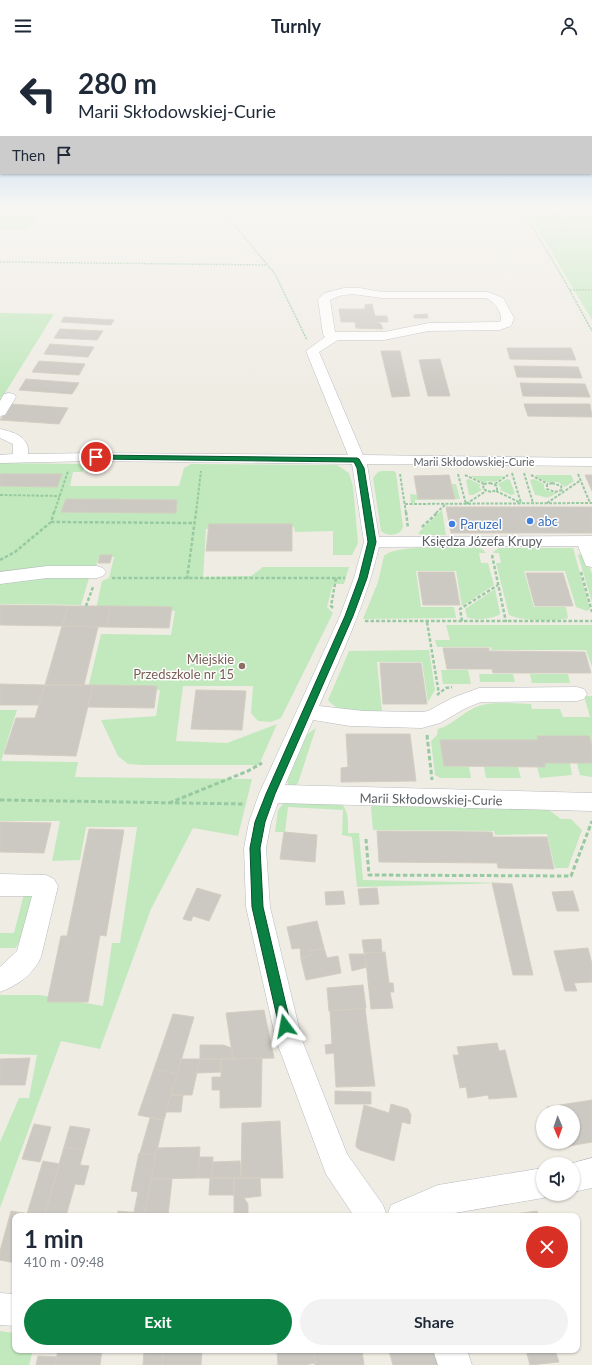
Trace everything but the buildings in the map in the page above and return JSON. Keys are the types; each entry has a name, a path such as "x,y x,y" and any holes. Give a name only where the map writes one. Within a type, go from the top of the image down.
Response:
{"street":[{"path":"335,336 329,334 324,299 329,294 371,292 382,296 488,295 499,300 508,318 507,323 499,326 428,328 384,336 335,336 312,351 361,468 372,542 363,578 349,616 307,711 261,799 260,822 255,848 258,907 287,1033 336,1164 370,1213"},
{"path":"0,412 9,397"},
{"path":"0,433 15,438 21,444 22,450 19,459"},
{"name":"Marii Skłodowskiej-Curie","path":"0,459 72,458 592,462"},
{"name":"Księdza Józefa Krupy","path":"372,542 409,540 588,541"},
{"path":"586,565 588,541"},
{"path":"0,578 47,572 96,576"},
{"path":"307,711 330,717 349,719 422,720 433,718 459,703 479,695 578,694"},
{"name":"Marii Skłodowskiej-Curie","path":"261,799 592,802"},
{"path":"0,885 46,886 28,957 13,973 0,980"},
{"path":"580,1176 592,1173"},
{"path":"409,1213 438,1200 536,1184"},
{"path":"0,1309 12,1310"},
{"path":"451,1353 455,1365"}],"path":[{"path":"270,269 312,351"},
{"path":"558,269 592,331"},
{"path":"570,290 592,290"},
{"path":"0,560 15,552 51,522 72,458"},
{"path":"187,579 201,468"},
{"path":"399,469 409,540"},
{"path":"466,504 458,471 484,484 495,484 512,472 521,503"},
{"path":"404,504 591,503 577,471"},
{"path":"533,503 523,472 548,484 560,484 562,491"},
{"path":"547,503 562,491 581,480"},
{"path":"484,484 483,489 486,491"},
{"path":"495,484 498,488 496,491"},
{"path":"548,484 546,488 549,491 562,491"},
{"path":"466,504 486,491 496,491 521,503"},
{"path":"0,495 60,496"},
{"path":"409,540 446,504"},
{"path":"51,522 193,523"},
{"path":"492,554 506,622"},
{"path":"586,565 592,612"},
{"path":"86,606 96,576 109,578 187,579 363,578"},
{"path":"336,578 331,606 337,612"},
{"path":"462,621 460,609 498,585"},
{"path":"360,621 592,621"},
{"path":"428,621 442,714"},
{"path":"169,803 248,771 265,762"},
{"path":"0,800 169,803 261,799"},
{"path":"366,839 369,875 571,876 592,821"}],"green space":[{"path":"562,269 592,269 592,320"},
{"path":"0,313 54,314 0,401"},
{"path":"0,463 80,464 84,466 85,468 82,472 73,472 70,486 179,486 184,468 191,464 337,465 349,473 353,486 358,543 352,555 333,555 333,531 295,532 294,527 206,529 203,577 251,576 263,567 349,567 344,584 333,584 327,607 333,613 281,718 271,722 258,721 251,713 253,686 183,686 176,741 227,743 277,724 259,765 141,765 128,764 118,756 101,720 156,716 160,690 88,688 101,634 171,635 175,611 96,609 102,581 109,578 114,557 99,557 96,566 0,576"},
{"path":"394,471 396,473 403,527 399,533 394,535 388,535 381,531 373,478 378,472"},
{"path":"536,475 571,475 574,481 565,487 558,482 547,482 536,477"},
{"path":"472,476 503,477 495,482 488,481 483,483"},
{"path":"469,479 481,485 479,487 482,490 473,495 469,495 466,480"},
{"path":"507,479 510,480 515,494 511,495 500,490 501,488 498,484"},
{"path":"534,479 544,484 544,488 547,491 556,493 547,497 535,495 530,480"},
{"path":"452,484 456,484 460,499 415,500 415,503 411,503 410,494 455,499"},
{"path":"442,510 446,535 422,535 418,533"},
{"path":"414,548 482,549 486,553 479,553 481,563 488,563 494,585 462,606 456,571 416,571 421,607 454,607 456,618 363,619 378,582 384,556 391,552"},
{"path":"499,548 573,548 590,609 587,611 576,607 565,571 524,571 534,607 566,607 568,618 538,620 522,619 509,615 496,563 501,563 499,553 493,552"},
{"path":"585,553 592,574 592,602 578,555"},
{"path":"53,575 89,578 81,605 0,604 0,581"},
{"path":"495,589 500,613 499,615 483,619 467,617 465,609"},
{"path":"446,625 592,625 592,667 586,650 492,650 490,647 437,647 435,640 450,640"},
{"path":"429,650 435,690 428,702 422,662 377,662 382,711 345,710 333,705 328,700 349,651"},
{"path":"441,670 468,670 471,684 443,684"},
{"path":"479,674 513,674 515,682 480,682"},
{"path":"530,674 568,674 570,683 532,683"},
{"path":"584,696 592,696 592,746 589,736 537,736 538,740 440,740 444,766 469,767 471,778 440,778 435,775 431,741 437,735 438,729 448,725 469,710 494,703 531,704 532,709 560,709 563,717 590,717"},
{"path":"0,710 17,710 1,761 78,762 75,777 252,779 238,836 193,828 151,909 100,1049 61,1041 0,1208 0,1142 19,1098 29,1098 37,1055 0,1054 0,995 40,995 103,1006 112,943 120,943 137,827 86,827 80,860 52,861 60,821 0,821"},
{"path":"316,728 298,783 295,786 289,787 287,780 305,736"},
{"path":"545,763 570,763 572,775 540,778 537,767 545,767"},
{"path":"577,763 592,763 592,777 580,775"},
{"path":"484,767 518,767 521,778 486,778"},
{"path":"286,801 342,804 347,814 348,833 359,833 363,880 505,883 357,887 352,837 342,835 343,810 288,807 285,832 275,832 278,810"},
{"path":"376,804 545,807 561,819 571,819 582,830 568,868 555,868 547,834 495,835 494,831 373,830 371,807"},
{"path":"25,890 32,893 38,902 16,948 0,948 0,933 14,933"},
{"path":"0,1331 12,1333 12,1353 32,1353 29,1365 0,1365"}],"place":[{"name":"abc","path":"530,521"},
{"name":"Paruzel","path":"452,524"},
{"name":"Miejskie Przedszkole nr 15","path":"242,666"}],"route":[{"path":"96,457 357,460 361,468 372,542 363,578 349,616 270,794 260,822 255,848 258,907 285,1026"}]}
